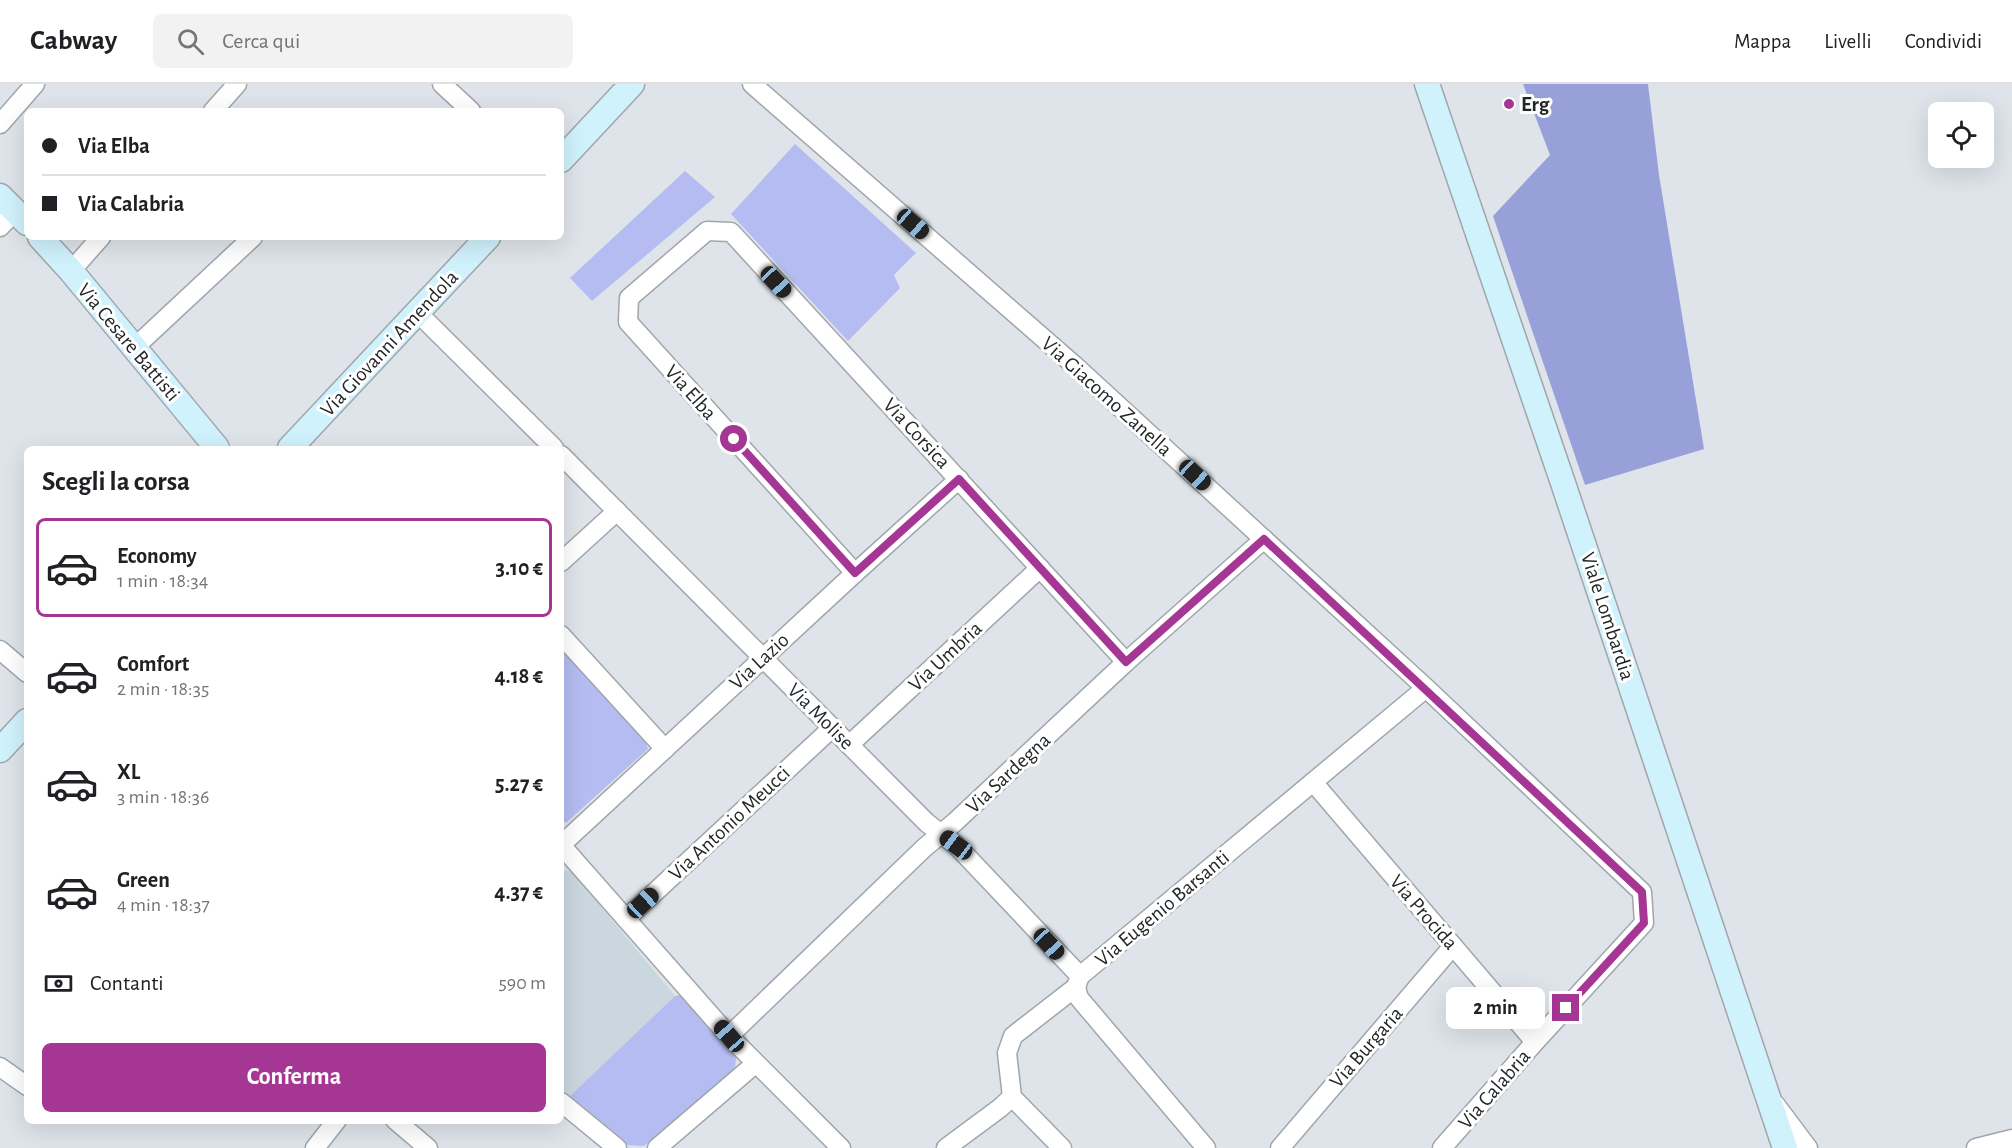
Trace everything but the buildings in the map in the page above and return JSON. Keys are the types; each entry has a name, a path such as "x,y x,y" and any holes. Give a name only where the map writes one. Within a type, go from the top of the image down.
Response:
{"main road":[{"path":"564,157 632,84"},
{"name":"Viale Lombardia","path":"1427,84 1785,1148"},
{"name":"Via Cesare Battisti","path":"43,240 215,446"},
{"name":"Via Giovanni Amendola","path":"292,446 485,240"},
{"path":"0,750 24,724"}],"street":[{"path":"0,124 35,84"},
{"path":"216,108 237,84"},
{"path":"442,84 468,108"},
{"name":"Via Giacomo Zanella","path":"752,84 1074,364 1426,688 1642,892 1644,923"},
{"name":"Via Elba","path":"731,232 707,231 629,298 628,322 855,573"},
{"name":"Via Corsica","path":"731,232 1126,662"},
{"path":"70,271 98,240"},
{"path":"134,348 250,240"},
{"path":"417,312 552,446"},
{"name":"Via Molise","path":"564,458 927,823 956,845 1078,981 1079,998 1206,1148"},
{"name":"Via Lazio","path":"564,842 959,479"},
{"path":"564,559 617,511"},
{"name":"Via Sardegna","path":"729,1036 924,848 1264,539"},
{"name":"Via Umbria","path":"849,745 1040,568"},
{"path":"564,638 665,749"},
{"path":"0,650 24,670"},
{"name":"Via Eugenio Barsanti","path":"1012,1097 1007,1053 1013,1036 1426,688"},
{"name":"Via Antonio Meucci","path":"626,919 832,728"},
{"name":"Via Procida","path":"1313,782 1535,1042"},
{"path":"564,848 729,1036 841,1148"},
{"name":"Via Calabria","path":"1443,1148 1535,1042 1644,923"},
{"name":"Via Burgaria","path":"1280,1148 1453,946"},
{"path":"657,1148 755,1064"},
{"path":"0,1067 24,1084"},
{"path":"1768,1095 1808,1148"},
{"path":"946,1148 1012,1097 1062,1148"},
{"path":"564,1104 617,1148"},
{"path":"315,1148 334,1124"},
{"path":"400,1124 428,1148"},
{"path":"1976,1148 2012,1139"}],"shaded area":[{"path":"1523,84 1648,84 1659,175 1704,449 1585,485 1493,216 1550,155"},
{"path":"795,144 916,253 894,275 900,288 848,341 731,214"},
{"path":"685,171 715,197 592,301 570,278"},
{"path":"564,653 645,738 648,749 564,822"},
{"path":"564,871 571,871 675,996 570,1096 564,1091"},
{"path":"680,995 736,1057 735,1069 644,1146 626,1145 570,1096 675,996"}],"place":[{"name":"Erg","path":"1509,104"}],"route":[{"path":"734,439 855,573 959,479 1126,662 1264,539 1642,892 1644,923 1566,1008"}]}
